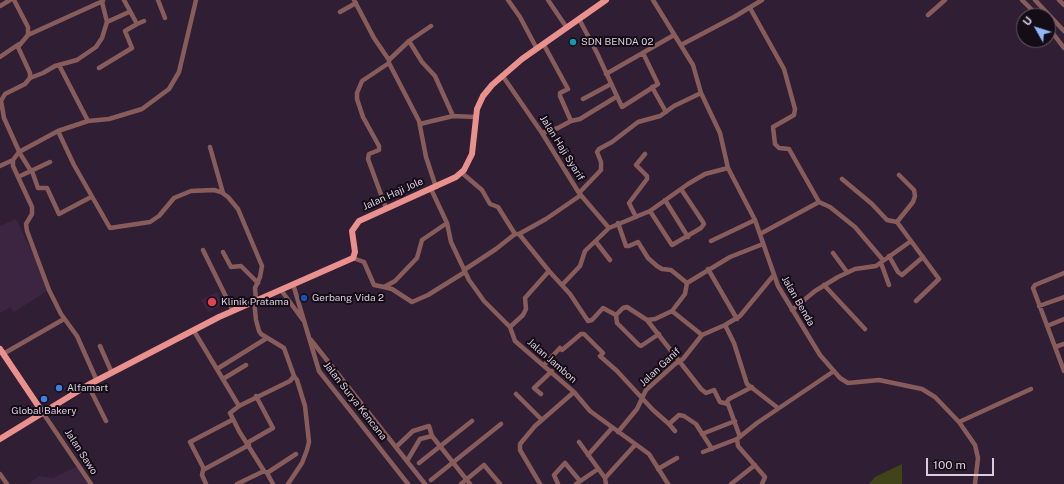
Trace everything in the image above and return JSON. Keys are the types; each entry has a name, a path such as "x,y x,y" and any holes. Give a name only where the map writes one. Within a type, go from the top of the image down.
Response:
{"main road":[{"path":"462,173 469,163 472,154 475,116 483,96 502,76 536,49 544,45 606,0"},
{"name":"Jalan Haji Jole","path":"353,258 355,252 352,234 354,226 367,216 433,188 462,173"},
{"path":"0,439 88,385 255,300 353,258"},
{"path":"2,351 43,413"}],"street":[{"path":"0,6 10,0"},
{"path":"14,0 28,27 28,35"},
{"path":"124,0 129,12 137,24"},
{"path":"158,0 165,18"},
{"path":"97,381 77,336 54,303 27,230 26,224 32,211 12,166 13,160 19,152 58,131 88,121 109,119 142,109 172,86 179,72 196,0"},
{"path":"508,0 520,17 536,49"},
{"path":"548,0 567,28"},
{"name":"Jalan Benda","path":"653,0 693,65 701,93 720,133 728,168 755,220 773,276 820,356 848,383 878,380 922,389 936,397 959,422 975,445 978,472 975,484"},
{"path":"681,45 762,0"},
{"path":"928,15 944,0"},
{"path":"1022,0 1030,8"},
{"path":"1035,0 1064,31"},
{"path":"1059,0 1064,5"},
{"path":"0,57 19,44 28,35 101,1 107,22 102,38 96,47 77,60 59,65 30,78 21,87 1,97 0,105 19,152 31,171 38,188 47,188 59,214 91,197"},
{"path":"340,12 355,1"},
{"name":"Jalan Jambon","path":"355,1 374,38 389,61 420,124 433,188 447,223 451,242 464,271 484,301 510,327 515,341 574,392 590,411 649,454 668,484"},
{"path":"750,8 784,69 795,110 794,114 773,127 775,144 779,148 789,149 819,202 834,209 855,227 882,261 889,285"},
{"path":"107,22 129,12"},
{"path":"579,19 622,107 658,83 643,53"},
{"path":"99,68 132,48 125,31 144,21"},
{"path":"386,208 368,159 370,154 379,150 380,146 363,117 357,99 357,93 362,81 389,61 409,41 431,26"},
{"path":"606,74 674,35"},
{"path":"1058,39 1064,35"},
{"path":"1056,36 1064,48"},
{"path":"409,41 422,62 436,76 453,116"},
{"path":"19,44 19,50 30,73 30,78"},
{"path":"544,45 568,89 560,94 560,96 570,121"},
{"path":"59,65 88,121"},
{"name":"Jalan Haji Syarif","path":"502,76 542,133 580,194 608,228"},
{"path":"583,99 611,84"},
{"path":"652,87 666,112"},
{"path":"353,258 364,262 374,285 392,289 412,302 428,295 517,234 552,215 580,194 601,170 601,162 597,152 599,150 638,122 660,116 701,93"},
{"path":"542,133 558,128 570,121 580,119 616,97"},
{"path":"420,124 453,116 475,116"},
{"path":"58,131 91,197 107,225 112,228 150,222 159,216 174,198 191,191 206,189 223,193"},
{"path":"210,147 223,193 238,209 259,256 262,271 254,293 256,320 259,331 267,338 284,348 294,376 298,380 302,394 308,442 302,463 288,484"},
{"path":"636,217 629,202 647,179 647,176 636,165 645,154"},
{"path":"0,166 13,160"},
{"path":"18,177 50,162"},
{"path":"562,285 580,266 583,255 608,228 650,211 705,174 728,168"},
{"path":"462,173 482,190 490,204 498,207 517,234 576,301 588,320 592,320 603,308 616,315"},
{"path":"897,222 913,202 915,196 914,190 898,175"},
{"path":"842,178 872,204 887,220 897,222 939,279 916,301"},
{"path":"650,211 672,245 688,237 704,224 681,189"},
{"path":"665,200 688,237"},
{"path":"760,234 819,202"},
{"path":"712,242 755,220"},
{"path":"384,287 395,280 418,258 422,240 447,223"},
{"path":"618,223 626,246 638,242 648,258 657,266 662,269 675,272 687,283"},
{"path":"792,310 824,285 855,269 876,266 911,240"},
{"path":"596,242 610,260"},
{"path":"647,320 655,319 672,311 684,294 687,283 708,269 763,244"},
{"path":"202,250 233,311"},
{"path":"223,252 231,268 241,266 258,283"},
{"path":"833,253 847,272"},
{"path":"889,256 898,272 902,275 923,257"},
{"path":"708,269 737,319"},
{"path":"510,327 525,312 527,296 549,271"},
{"path":"1064,273 1034,286 1039,306 1064,371"},
{"path":"672,311 702,335 737,319 773,276"},
{"name":"Jalan Surya Kencana","path":"293,284 310,339 314,360 319,371 408,484"},
{"path":"824,285 865,329"},
{"name":"Jalan Surya Kencana","path":"281,290 304,321"},
{"path":"1039,306 1064,297"},
{"path":"616,315 626,307 647,320 680,361 687,373 704,392 714,390 720,402 726,402 729,399 752,388"},
{"path":"616,315 616,320 620,326 639,345 642,346 659,334"},
{"path":"2,351 64,319"},
{"path":"1047,326 1064,319"},
{"path":"725,325 734,344 748,384 778,408"},
{"path":"194,331 239,406"},
{"path":"544,365 560,348 562,350 581,334 584,334 603,353 600,356 617,370 642,399 675,431"},
{"name":"Jalan Ganif","path":"618,432 637,409 646,390 688,354 702,335"},
{"path":"217,370 267,338"},
{"path":"310,339 425,484"},
{"path":"1055,347 1064,344"},
{"path":"100,346 112,373"},
{"path":"223,379 246,364"},
{"path":"703,452 738,438 778,408 834,371"},
{"path":"541,394 534,388 552,372"},
{"path":"273,484 232,420 231,411 256,396 290,381 294,376"},
{"path":"88,385 106,420"},
{"path":"959,422 1031,389"},
{"path":"540,484 520,447 524,438 574,392"},
{"path":"516,394 542,420"},
{"path":"204,469 273,428 256,396"},
{"path":"726,402 735,421 738,446 765,477 762,484"},
{"name":"Jalan Sawo","path":"43,413 91,484"},
{"path":"669,424 679,415 682,415 696,424 712,449"},
{"path":"206,484 202,473 204,469 190,442 232,420"},
{"path":"419,462 441,447 472,421"},
{"path":"702,434 735,421"},
{"path":"432,480 501,424"},
{"path":"396,447 417,428 428,426 432,436 468,482"},
{"path":"588,455 612,428"},
{"path":"407,461 420,439 432,436"},
{"path":"579,442 605,478 606,484"},
{"path":"605,478 618,466 635,445"},
{"path":"237,484 265,472 296,454"},
{"path":"658,469 677,458"},
{"path":"558,484 554,475 565,463 578,482 598,469"},
{"path":"461,484 468,482 484,465 498,483"},
{"path":"731,484 754,465"},
{"path":"0,474 7,484"}],"shaded area":[{"path":"16,219 50,289 14,312 10,307 0,313 0,226"},
{"name":"Klinik Pratama","path":"217,292 223,304 208,312 201,300"},
{"path":"80,465 90,484 28,484 39,476 53,478"}],"green space":[{"path":"902,464 902,484 869,484 875,477"}],"place":[{"name":"SDN BENDA 02","path":"573,42"},
{"name":"Gerbang Vida 2","path":"304,298"},
{"name":"Klinik Pratama","path":"212,302"},
{"name":"Alfamart","path":"59,388"},
{"name":"Global Bakery","path":"44,399"}]}
